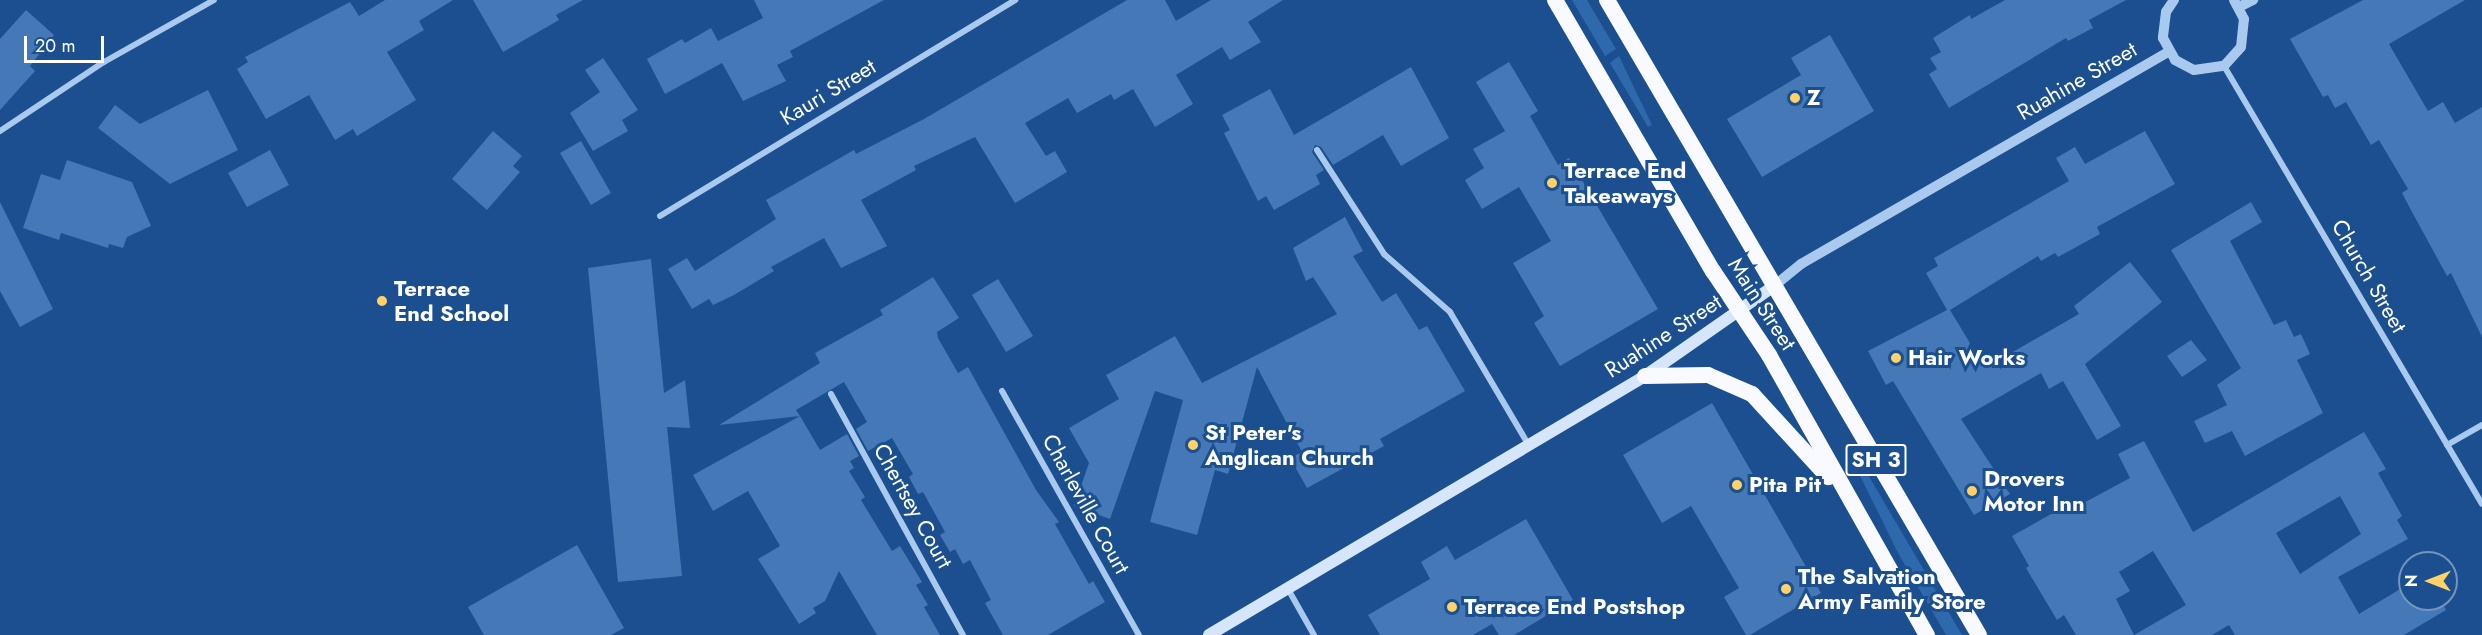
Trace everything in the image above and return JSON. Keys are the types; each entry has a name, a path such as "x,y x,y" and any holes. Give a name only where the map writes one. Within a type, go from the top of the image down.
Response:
{"highway":[{"name":"Main Street","path":"1555,0 1769,355 1847,498 1927,635"},
{"name":"Main Street","path":"1607,0 1979,635"},
{"path":"1645,376 1708,375 1752,394 1847,498"}],"main road":[{"name":"Ruahine Street","path":"1209,635 1645,376 1774,286"}],"street":[{"path":"0,131 130,48 214,0"},
{"name":"Kauri Street","path":"660,216 1015,0"},
{"path":"2174,0 2162,26 2168,52 2194,70 2224,66 2241,47 2245,31 2236,4 2253,0"},
{"name":"Ruahine Street","path":"1774,286 1801,264 2168,52"},
{"name":"Church Street","path":"2224,66 2482,504"},
{"path":"1317,150 1384,254 1450,312 1528,444"},
{"name":"Charleville Court","path":"1002,391 1139,635"},
{"name":"Chertsey Court","path":"831,394 963,635"},
{"path":"2447,445 2482,425"},
{"path":"1288,589 1314,635"}],"shaded area":[{"path":"1572,0 1587,0 1616,49 1605,56"},
{"path":"1619,56 1652,125 1648,127 1610,63"},
{"path":"1850,444 1962,635 1946,635 1898,553 1846,447"}],"building":[{"path":"385,0 453,0 419,21 424,30 387,52 416,100 357,136 353,129 335,140 309,95 266,119 237,69 248,62 245,57 350,2 359,16"},
{"path":"473,0 583,0 556,15 559,20 503,52"},
{"path":"754,0 884,0 790,51 793,57 777,65 786,81 743,101 722,63 665,94 647,59 682,39 685,43 711,28 718,41 763,18"},
{"path":"1127,0 1165,0 1176,21 1211,0 1283,0 1248,22 1261,42 1230,60 1222,47 1176,75 1193,104 1155,127 1133,89 1114,100 1111,94 1077,113 1068,98 1025,123 1046,156 1055,151 1067,172 1015,203 975,137 914,166 916,170 861,200 887,246 841,268 824,238 771,267 774,271 734,295 713,305 709,299 692,309 668,269 687,258 695,271 776,219 766,200 854,150 856,154 924,119"},
{"path":"2005,0 2126,0 2089,20 2093,28 2068,41 2066,38 1949,108 1929,74 1937,69 1930,58 1941,52 1933,38 1970,15 1971,19"},
{"path":"2363,0 2465,0 2389,44 2428,111 2443,102 2455,123 2482,107 2482,337 2451,273 2447,276 2402,193 2408,189 2379,140 2371,145 2346,102 2335,108 2328,95 2323,97 2290,39"},
{"path":"26,10 54,35 30,66 35,71 0,110 0,39"},
{"path":"1830,35 1874,111 1762,177 1727,119 1801,75 1791,58"},
{"path":"603,58 638,110 622,120 628,131 593,151 570,113 600,92 585,70"},
{"path":"1509,62 1538,111 1530,116 1558,165 1569,158 1658,309 1560,366 1534,323 1544,316 1513,263 1551,241 1519,187 1482,209 1465,180 1484,168 1473,149 1505,131 1476,82"},
{"path":"1411,67 1449,138 1401,166 1383,135 1333,165 1321,147 1315,145 1312,152 1324,170 1316,175 1320,184 1274,210 1266,196 1258,201 1224,133 1230,130 1222,115 1270,89 1294,135"},
{"path":"208,90 238,150 170,184 98,128 115,105 140,124"},
{"path":"493,131 522,156 513,166 520,172 487,210 452,179"},
{"path":"2145,131 2175,184 2097,227 2100,234 2058,257 2055,253 2041,261 2038,256 1950,310 1985,368 2079,314 2074,306 2130,262 2162,302 2085,364 2121,426 2097,440 2063,381 2049,389 2041,373 1961,419 2010,494 1974,515 1893,381 1886,385 1868,351 1947,310 1926,273 1938,266 1934,258 2069,181 2056,158 2075,147 2085,164"},
{"path":"581,141 611,193 591,205 560,153"},
{"path":"270,150 289,185 247,207 228,173"},
{"path":"67,160 132,182 151,226 127,237 123,248 109,244 108,248 61,233 59,240 23,228 41,174 60,180"},
{"path":"0,202 53,309 20,327 0,291"},
{"path":"2251,202 2262,222 2230,241 2274,325 2286,320 2294,337 2301,334 2310,354 2297,360 2323,413 2245,456 2232,431 2205,443 2194,421 2227,405 2217,385 2241,368 2171,250"},
{"path":"1345,217 1363,251 1353,256 1382,302 1396,293 1419,330 1427,326 1465,391 1380,439 1384,446 1307,488 1290,458 1302,452 1257,367 1228,474 1215,470 1197,535 1150,522 1183,400 1155,391 1110,519 1074,506 1089,463 1069,428 1119,399 1106,375 1175,336 1202,383 1337,314 1313,277 1306,281 1293,248"},
{"path":"651,259 664,393 685,380 690,428 667,427 682,576 618,582 588,268"},
{"path":"933,277 959,318 937,332 938,338 958,373 968,367 1036,490 1059,522 1055,524 1089,584 1093,581 1105,602 1048,635 1003,635 985,603 991,600 970,560 963,564 955,549 950,552 940,535 945,532 923,492 918,494 909,477 913,474 892,438 868,451 856,429 867,422 844,382 796,410 800,416 719,425 820,363 815,353 883,315 880,310"},
{"path":"998,279 1033,336 1006,352 972,295"},
{"path":"2191,340 2207,360 2182,377 2167,356"},
{"path":"1712,403 1821,593 1750,635 1746,635 1724,597 1739,588 1691,506 1662,523 1623,455"},
{"path":"800,416 820,450 847,434 859,456 850,461 854,468 849,471 865,497 861,500 892,551 900,546 922,582 916,585 928,605 924,607 940,635 877,635 839,571 825,601 813,608 816,613 799,624 758,559 780,546 748,491 713,511 693,475"},
{"path":"2364,432 2386,469 2378,473 2402,516 2397,520 2408,539 2338,577 2359,614 2398,590 2398,611 2444,611 2404,635 2235,635 2229,625 2212,635 2134,635 2076,635 2064,615 2057,620 2026,568 2029,566 2012,536 2060,509 2063,514 2130,478 2118,454 2144,441 2193,532","holes":["2340,496 2361,534 2300,574 2276,533","2153,551 2186,605 2134,635 2116,599 2130,591 2119,572"]},
{"path":"1526,519 1573,600 1514,635 1499,635 1492,624 1473,635 1380,635 1368,615 1430,579 1421,562 1447,546 1455,560"},
{"path":"577,545 624,628 611,635 484,635 468,607"}],"place":[{"name":"Z","path":"1795,98"},
{"name":"Terrace End Takeaways","path":"1552,183"},
{"name":"Terrace End School","path":"382,301"},
{"name":"Hair Works","path":"1896,358"},
{"name":"St Peter's Anglican Church","path":"1193,445"},
{"name":"Pita Pit","path":"1737,485"},
{"name":"Drovers Motor Inn","path":"1972,491"},
{"name":"The Salvation Army Family Store","path":"1786,589"},
{"name":"Terrace End Postshop","path":"1452,607"}]}
